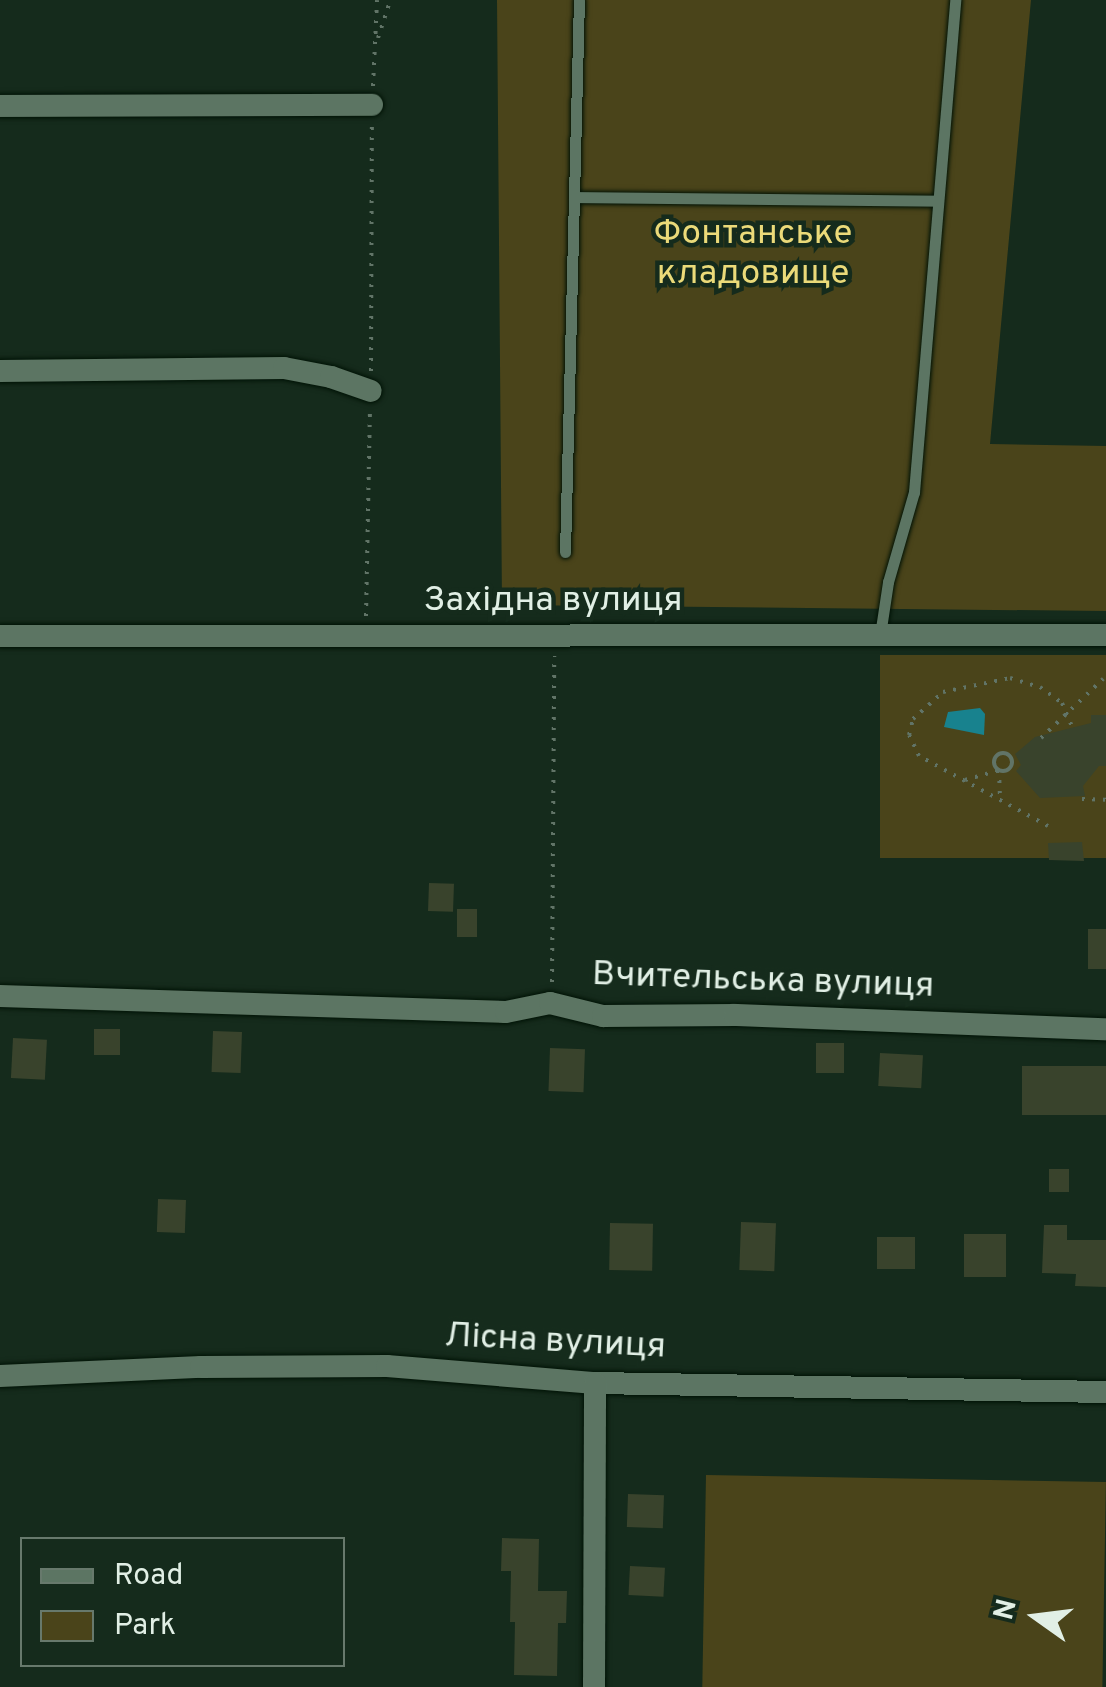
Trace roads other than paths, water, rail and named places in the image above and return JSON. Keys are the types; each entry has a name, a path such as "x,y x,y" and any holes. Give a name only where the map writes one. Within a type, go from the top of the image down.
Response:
{"street":[{"path":"0,106 372,105"},
{"path":"0,372 284,368 330,376 370,391"},
{"name":"Західна вулиця","path":"0,636 1106,635"},
{"name":"Вчительська вулиця","path":"0,996 506,1012 550,1003 603,1016 735,1015 1106,1029"},
{"name":"Лісна вулиця","path":"0,1376 201,1367 387,1366 596,1383 1106,1392"},
{"path":"594,1687 596,1383"}],"lane":[{"path":"565,552 579,0"},
{"path":"880,635 888,582 914,492 955,0"},
{"path":"574,197 938,201"}],"water":[{"path":"980,708 985,714 984,735 944,727 948,712"}],"park label":[{"name":"Фонтанське кладовище","path":"753,254"}]}
